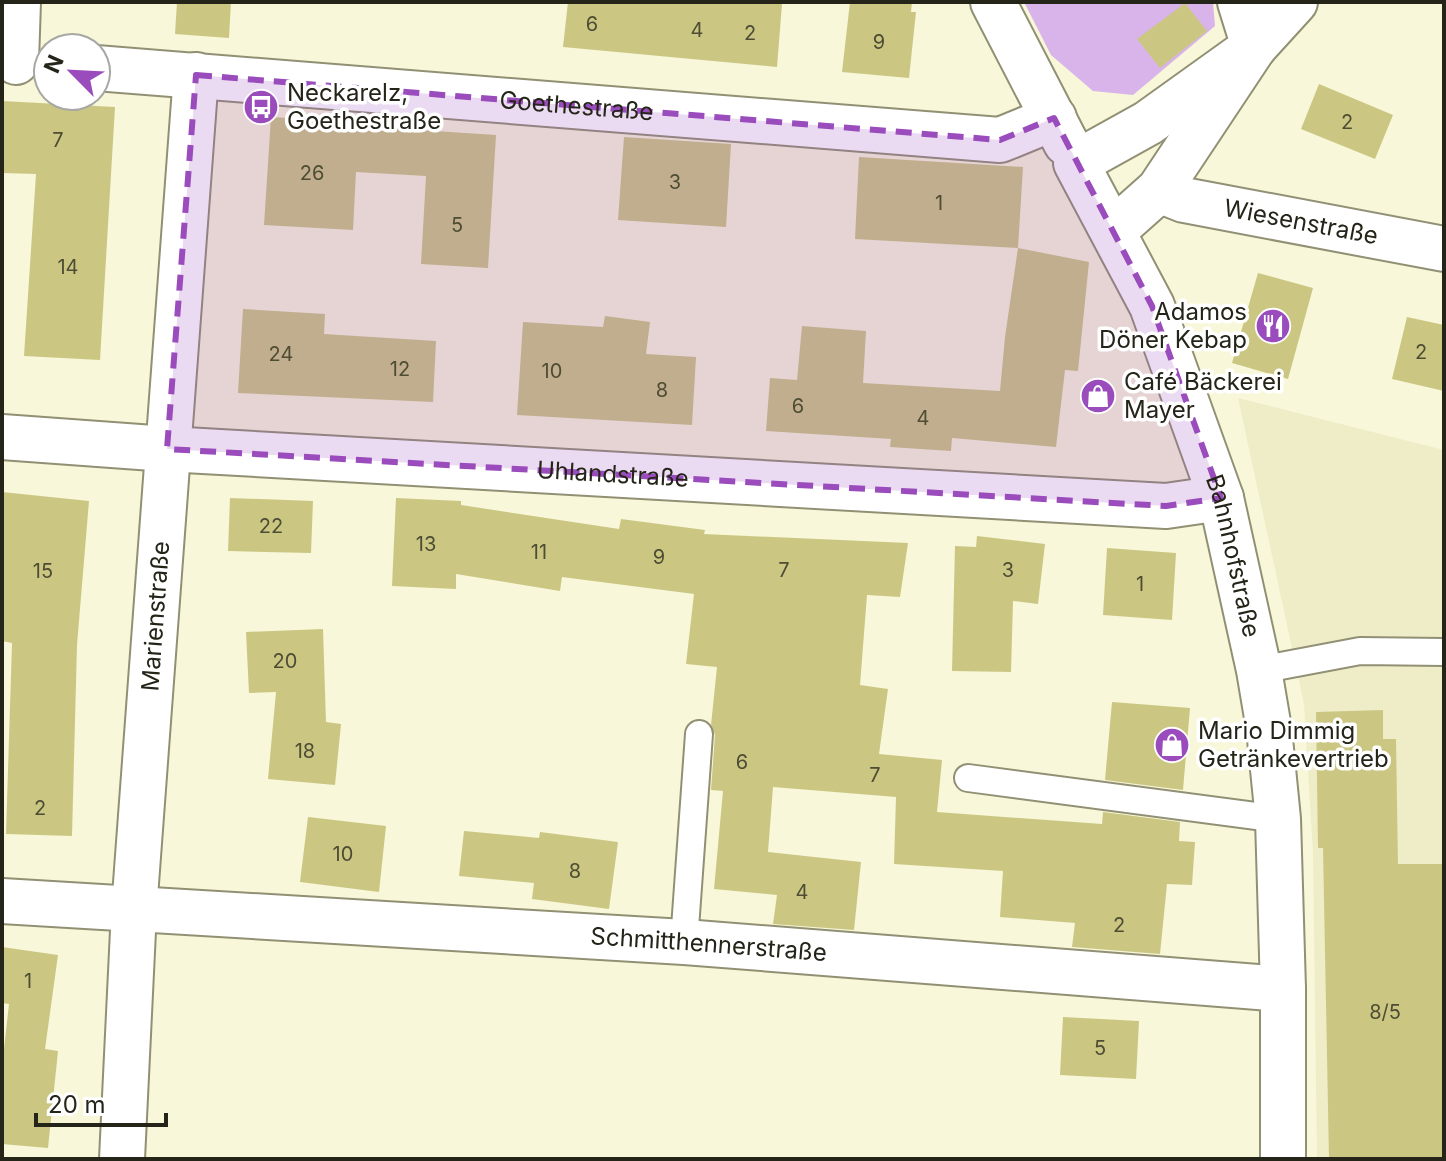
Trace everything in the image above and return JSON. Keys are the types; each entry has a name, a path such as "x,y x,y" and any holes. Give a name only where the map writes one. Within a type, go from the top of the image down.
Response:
{"street":[{"path":"18,2 22,63"},
{"name":"Bahnhofstraße","path":"993,2 1152,306 1221,498 1259,670 1269,729 1278,819 1283,989 1283,1159"},
{"path":"1240,2 1254,47"},
{"path":"1113,231 1159,190 1254,47 1295,2"},
{"path":"1076,163 1148,123 1254,47"},
{"name":"Goethestraße","path":"112,69 1000,140 1054,118"},
{"name":"Marienstraße","path":"122,1159 134,910 196,75"},
{"name":"Wiesenstraße","path":"1159,190 1184,200 1444,249"},
{"name":"Uhlandstraße","path":"2,437 1166,506 1221,498"},
{"name":"Schmitthennerstraße","path":"2,901 684,942 1283,989"}],"lane":[{"path":"1259,670 1360,651 1444,652"},
{"path":"684,942 699,734"},
{"path":"968,778 1278,819"}],"highlighted area":[{"path":"196,75 1000,140 1054,118 1152,306 1221,498 1166,506 167,449"}],"shaded area":[{"path":"1024,2 1213,2 1215,26 1133,95 1093,91 1051,55"},
{"path":"1238,398 1444,450 1444,1159 1317,1159 1313,854 1304,704"}],"building":[{"path":"177,2 231,2 229,38 175,34"},
{"path":"568,2 782,4 777,67 563,47"},
{"path":"850,2 912,2 911,12 916,12 909,78 842,72"},
{"path":"1185,3 1207,31 1160,68 1137,39"},
{"path":"1319,84 1393,115 1375,159 1301,129"},
{"path":"2,101 32,103 32,112 112,112 112,107 115,107 100,360 24,356 36,174 2,173"},
{"path":"271,117 496,135 488,268 421,264 426,176 356,172 353,230 264,225"},
{"path":"624,137 731,144 726,227 618,220"},
{"path":"859,157 1023,167 1018,248 855,239"},
{"path":"1018,248 1089,262 1078,371 1065,370 1056,447 952,438 951,451 890,447 891,439 766,431 770,378 797,380 802,326 866,331 863,383 1000,391"},
{"name":"Adamos Döner Kebap","path":"1258,273 1313,288 1288,379 1232,363"},
{"path":"243,309 325,314 324,334 436,341 433,402 238,393"},
{"path":"605,316 650,322 646,354 696,357 692,425 517,415 523,322 603,327"},
{"path":"1407,317 1444,325 1444,391 1392,379"},
{"path":"2,492 89,501 77,645 72,836 6,834 12,643 2,641"},
{"path":"230,498 313,501 311,553 228,551"},
{"path":"396,498 461,501 461,505 619,529 621,519 705,530 704,534 908,543 900,597 867,595 860,685 888,689 879,754 942,760 937,812 1102,824 1103,812 1180,822 1179,841 1195,842 1192,885 1167,884 1160,954 1072,947 1075,923 1000,917 1003,871 894,864 896,797 773,787 768,852 861,862 854,930 773,924 777,895 714,889 723,791 711,790 715,735 711,725 717,667 686,664 694,594 562,577 560,591 456,574 456,589 392,586"},
{"path":"977,536 1045,544 1038,604 1013,601 1011,672 952,671 955,546 976,547"},
{"path":"1107,548 1176,553 1172,620 1103,615"},
{"path":"323,629 326,722 341,724 335,785 268,779 276,692 249,693 246,632"},
{"path":"1112,702 1190,708 1183,790 1105,780"},
{"path":"1383,710 1383,739 1396,739 1398,864 1444,864 1444,1159 1329,1159 1323,848 1318,848 1316,712"},
{"path":"308,817 386,826 379,892 300,882"},
{"path":"464,831 539,838 540,832 618,842 609,909 532,899 534,883 459,876"},
{"path":"2,947 58,955 45,1049 58,1051 48,1148 2,1144 2,1067 9,1004 2,1003"},
{"path":"1063,1017 1139,1021 1136,1079 1060,1075"}],"place":[{"name":"Neckarelz, Goethestraße","path":"261,107"},
{"name":"Adamos Döner Kebap","path":"1273,326"},
{"name":"Café Bäckerei Mayer","path":"1098,396"},
{"name":"Mario Dimmig Getränkevertrieb","path":"1172,745"}]}
